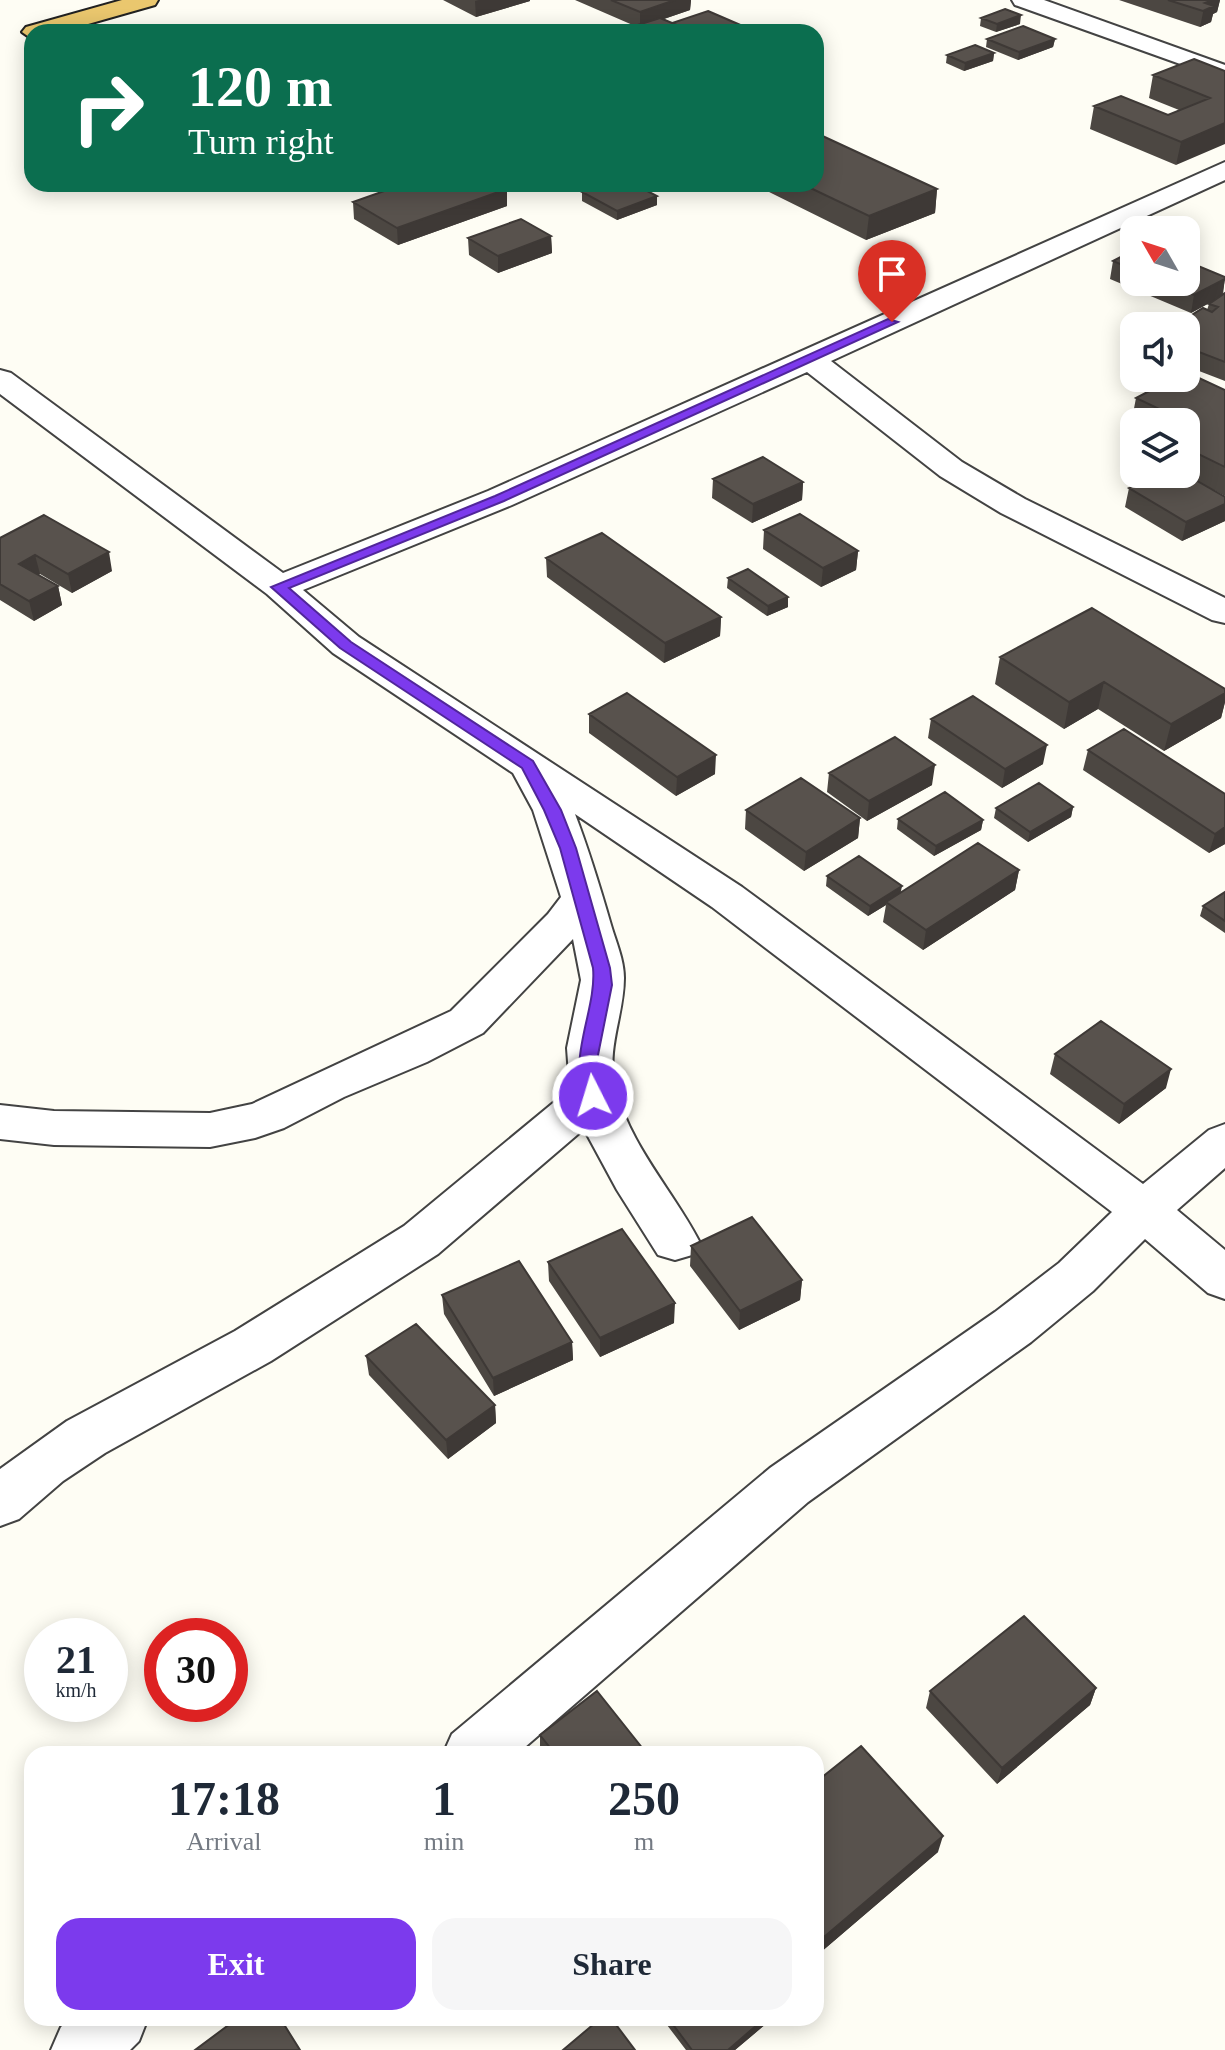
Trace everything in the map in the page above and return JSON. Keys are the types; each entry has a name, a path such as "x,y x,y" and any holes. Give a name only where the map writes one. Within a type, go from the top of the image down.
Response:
{"highway":[{"path":"62,24 147,0"}],"street":[{"path":"1023,0 1225,73"},
{"path":"279,587 500,498 1114,223 1225,170"},
{"path":"809,359 951,469 975,484 1225,612"},
{"path":"0,379 279,587 346,645 727,897 1144,1210 1225,1279"},
{"path":"528,764 553,810 568,848 602,968 603,985 589,1055 593,1096 602,1121 675,1241"},
{"path":"0,1122 54,1128 210,1130 239,1126 268,1116 328,1085 411,1051 467,1022 563,924 582,898"},
{"path":"0,1502 44,1465 86,1437 253,1346 421,1240 593,1096"},
{"path":"482,1746 789,1485 1013,1327 1076,1277 1144,1210 1225,1142"},
{"path":"84,2050 108,2026"}],"building":[{"path":"611,0 675,0 640,12"},
{"path":"1168,0 1213,0 1205,3 1214,6 1203,11"},
{"path":"1005,9 1021,15 997,24 981,18"},
{"path":"708,11 738,24 674,24 672,23"},
{"path":"660,18 674,24 641,24"},
{"path":"1023,26 1055,39 1019,52 987,39"},
{"path":"975,45 994,53 965,63 947,55"},
{"path":"1194,59 1225,71 1225,123 1181,142 1094,106 1121,96 1168,115 1210,98 1153,75"},
{"path":"824,137 937,189 869,216 819,192 824,192"},
{"path":"381,192 499,192 397,228 353,202"},
{"path":"582,192 649,192 657,196 617,211"},
{"path":"521,219 551,236 498,256 468,238"},
{"path":"1200,267 1225,279 1200,292"},
{"path":"1225,293 1225,362 1200,352 1200,312 1197,312 1203,308 1212,312 1218,307 1209,304"},
{"path":"1200,378 1225,390 1225,467 1200,455 1200,408 1157,408 1136,398 1147,392 1200,392"},
{"path":"763,457 803,482 753,504 713,479"},
{"path":"1200,483 1225,497 1225,504 1186,522 1129,488 1200,488"},
{"path":"800,514 858,551 823,568 764,530"},
{"path":"44,515 109,552 68,574 35,555 19,564 58,586 29,601 0,584 0,538"},
{"path":"602,533 721,617 665,643 546,558"},
{"path":"748,569 788,597 768,606 728,578"},
{"path":"1092,608 1225,689 1225,693 1171,724 1104,682 1069,702 1000,657"},
{"path":"627,693 716,755 677,777 589,714"},
{"path":"973,696 1047,745 1005,769 931,719"},
{"path":"1124,729 1225,794 1225,827 1215,834 1088,750"},
{"path":"895,737 935,765 869,801 829,773"},
{"path":"801,778 860,818 806,852 746,810"},
{"path":"1039,783 1073,807 1030,832 996,808"},
{"path":"945,792 983,820 936,846 898,819"},
{"path":"978,843 1019,870 926,930 886,902"},
{"path":"859,856 902,886 870,906 827,876"},
{"path":"1225,892 1225,921 1203,906"},
{"path":"1101,1021 1171,1069 1124,1104 1055,1054"},
{"path":"752,1217 802,1280 740,1311 691,1246"},
{"path":"622,1229 675,1303 600,1338 548,1262"},
{"path":"519,1261 572,1342 493,1378 442,1295"},
{"path":"416,1324 495,1405 446,1440 366,1356"},
{"path":"1024,1616 1096,1688 1002,1768 930,1691"},
{"path":"597,1691 641,1746 549,1746 540,1735"},
{"path":"861,1746 943,1836 824,1937 824,1776"},
{"path":"227,2026 285,2026 300,2050 195,2050"},
{"path":"592,2026 617,2026 635,2050 563,2050"},
{"path":"674,2026 756,2026 728,2050 692,2050"}],"route":[{"path":"593,1096 589,1055 600,1008 602,968 568,848 553,810 528,764 346,645 279,587 500,498 892,322"}]}
